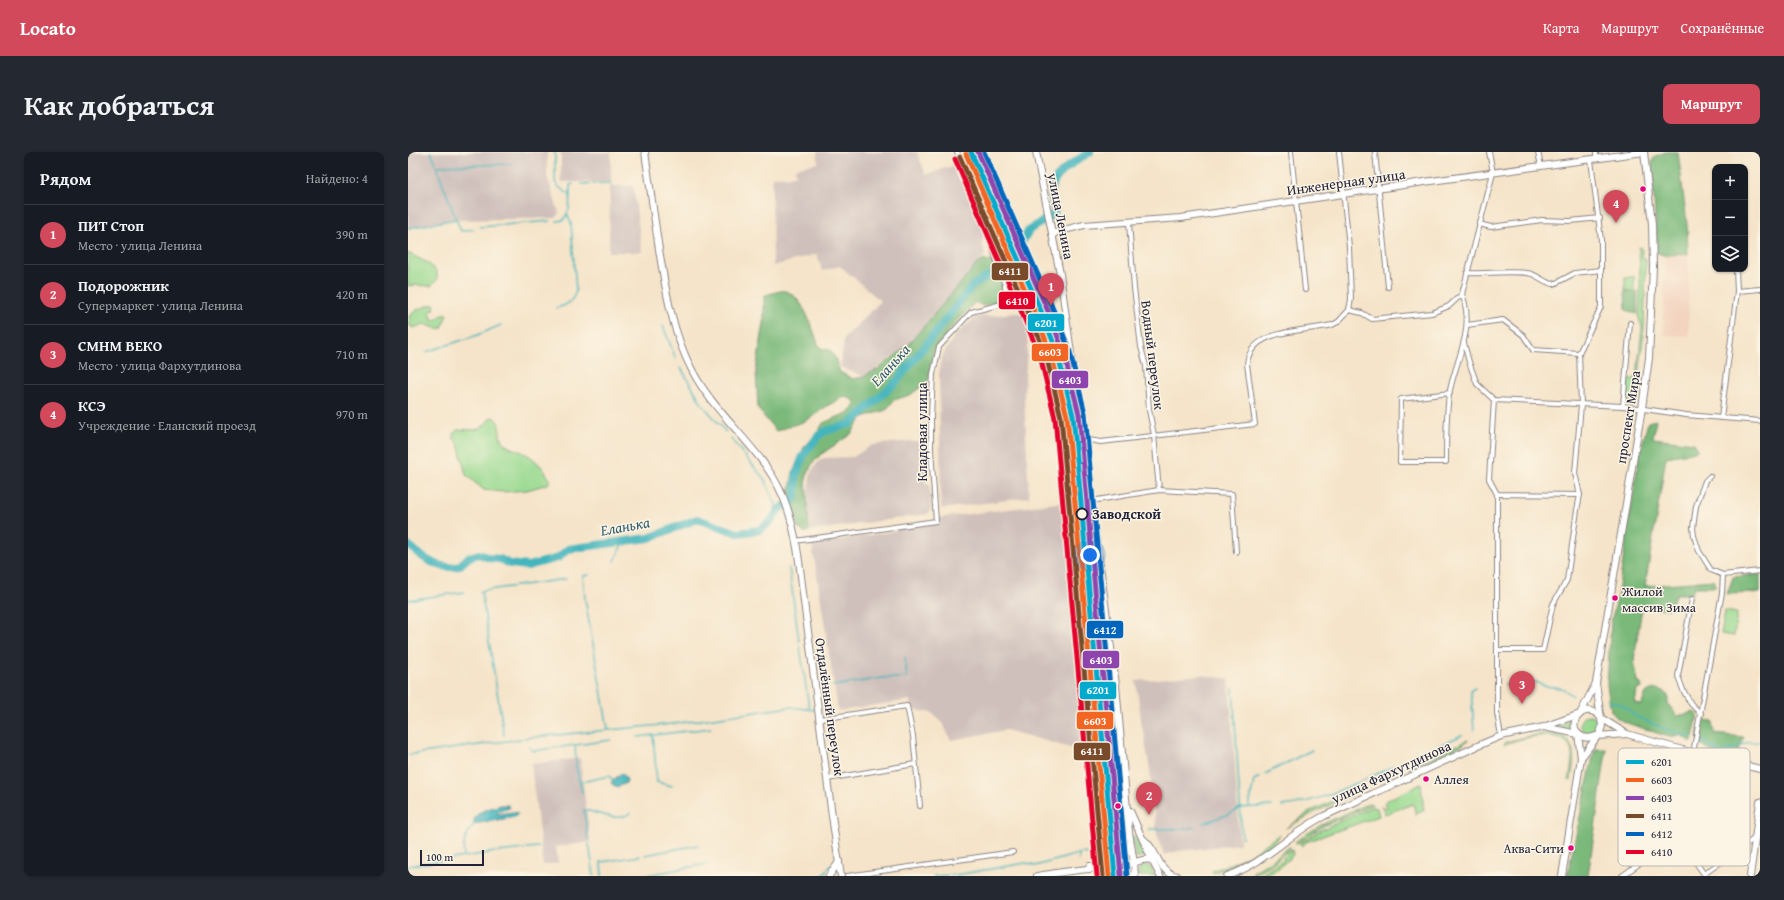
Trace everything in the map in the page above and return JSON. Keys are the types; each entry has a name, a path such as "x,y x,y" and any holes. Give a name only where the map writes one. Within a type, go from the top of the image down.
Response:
{"main road":[{"name":"Отдалённый переулок","path":"644,152 672,319 686,358 707,394 766,464 782,493 791,519 841,876"},
{"name":"улица Ленина","path":"1036,152 1060,274 1083,439 1116,685 1129,832 1135,876"},
{"name":"Инженерная улица","path":"1052,234 1084,225 1129,223 1181,218 1379,190 1594,157 1644,152"},
{"name":"проспект Мира","path":"1601,718 1596,683 1649,358 1653,267 1652,224 1644,152"},
{"name":"проспект Мира","path":"1580,714 1596,683"},
{"path":"1544,727 1592,711 1596,712 1601,718 1627,734 1676,748"},
{"path":"1562,876 1581,758 1575,723 1580,714"},
{"path":"1581,758 1602,730 1601,718"},
{"name":"улица Фархутдинова","path":"1227,876 1256,863 1302,828 1324,816 1419,771 1500,736 1544,727 1578,734"},
{"path":"1578,734 1589,738 1627,734"},
{"path":"1750,767 1760,769"},
{"path":"1750,876 1760,802"},
{"name":"улица Ленина","path":"1128,808 1160,876"},
{"path":"1051,874 1064,869 1120,862 1128,853 1129,832"},
{"path":"1142,838 1149,844 1164,870 1168,874 1177,876"},
{"path":"1037,876 1103,868 1134,863 1144,859 1152,860"},
{"path":"829,876 839,862"},
{"path":"1103,868 1122,871 1131,876"},
{"path":"1156,868 1165,876"}],"street":[{"name":"Кладовая улица","path":"795,541 936,521 931,450 931,416 933,374 940,347 971,312 1006,303 1005,285 994,253 987,223 975,186 957,152"},
{"path":"1291,152 1305,290"},
{"path":"1083,439 1101,442 1255,424 1247,364 1253,348 1258,343 1270,337 1332,325 1338,322 1348,310 1351,299 1349,247 1339,152"},
{"path":"1375,152 1388,287"},
{"path":"1348,310 1362,313 1372,319 1432,313 1449,306 1462,294 1493,173 1489,152"},
{"path":"1538,152 1541,166"},
{"path":"1498,650 1543,650 1553,604 1567,580 1580,495 1575,473 1581,405 1579,353 1601,307 1600,218 1594,157"},
{"path":"1479,224 1491,227 1542,220 1570,221 1600,218"},
{"name":"Водный переулок","path":"1129,223 1134,288 1141,347 1146,366 1149,410 1154,435 1159,490"},
{"path":"1467,273 1532,274 1546,283 1554,284 1576,273 1601,270"},
{"path":"1721,418 1738,290 1736,272"},
{"path":"1738,290 1760,289"},
{"path":"1450,393 1401,399 1400,462 1446,462 1446,421 1450,393 1468,325 1467,307 1462,294"},
{"path":"1468,325 1503,320 1523,335 1533,350 1579,353"},
{"path":"1623,406 1630,323"},
{"path":"1464,343 1476,384 1494,400 1623,406 1721,418 1760,421"},
{"path":"1494,400 1489,479 1497,494 1497,713 1500,736"},
{"path":"1710,476 1705,481 1696,506 1693,528 1699,551 1711,570 1723,575 1760,571"},
{"path":"1091,501 1159,490 1232,494 1236,552"},
{"path":"1497,494 1580,495"},
{"path":"1694,748 1722,593 1723,575"},
{"path":"1692,599 1678,676 1691,704 1701,714"},
{"path":"820,719 907,706 920,806"},
{"path":"827,779 915,764"},
{"path":"1750,842 1756,838"},
{"path":"847,876 1013,852"},
{"path":"1622,876 1636,866"},
{"path":"1699,866 1704,874 1716,866"}],"shaded area":[{"path":"408,152 547,152 547,176 559,213 556,218 454,220 408,228"},
{"path":"561,152 611,152 611,182 561,182"},
{"path":"817,152 917,152 926,175 961,163 971,185 985,233 982,243 985,255 906,346 865,377 840,367 844,339 881,301 840,266 822,271 817,254 773,266 772,177 796,176 795,168 818,163"},
{"path":"610,186 633,186 642,252 609,252"},
{"path":"1688,254 1689,336 1663,335 1665,255"},
{"path":"1027,312 1028,333 1024,395 1029,497 941,509 939,374 942,357 955,335 976,317"},
{"path":"924,441 928,476 925,483 929,485 931,508 928,514 810,531 808,490 811,472 818,462 824,458 853,457 872,445"},
{"path":"1073,501 1096,755 1006,730 951,740 942,722 932,713 911,709 910,700 838,711 812,544 896,531 896,527 930,524 937,518"},
{"path":"1201,675 1229,679 1240,844 1178,851 1164,855 1157,835 1149,763 1145,736 1142,727 1136,681"},
{"path":"580,758 590,842 556,847 558,863 543,865 531,764"}],"green space":[{"path":"1666,152 1678,152 1687,224 1688,254 1665,255 1657,253 1652,162 1655,156"},
{"path":"1639,247 1642,248 1642,258 1646,259 1644,329 1637,397 1632,403 1628,402 1628,381 1637,377 1642,327 1639,319"},
{"path":"408,253 428,263 437,272 437,280 431,286 408,286"},
{"path":"984,260 994,262 1004,290 1003,299 983,306 975,302 947,333 934,351 928,382 910,395 894,400 886,410 863,417 851,434 820,455 812,464 806,478 809,531 805,533 798,528 789,496 793,472 804,447 816,436 823,423 847,413 854,408 855,401 845,396 827,406 806,421 776,431 758,409 756,371 764,323 764,296 785,291 798,299 807,315 820,348 830,350 835,358 840,372 853,379 863,377 878,369 907,346 977,264"},
{"path":"1634,276 1634,291 1625,291 1625,278"},
{"path":"1625,291 1637,291 1637,314 1626,310"},
{"path":"434,304 434,309 430,311 432,319 435,320 444,314 447,314 442,328 438,329 424,324 413,328 410,326 409,316 418,309"},
{"path":"493,417 498,422 500,436 503,442 535,460 548,476 550,480 548,484 527,490 503,492 484,490 466,475 458,443 454,439 453,434 457,430 479,429"},
{"path":"1656,420 1653,438 1694,443 1698,449 1695,452 1666,457 1645,586 1713,580 1716,587 1694,587 1692,594 1676,594 1669,609 1642,607 1634,660 1638,682 1641,684 1642,688 1637,690 1635,704 1642,705 1645,694 1649,691 1658,689 1664,691 1668,696 1668,703 1677,716 1695,712 1698,714 1692,742 1680,735 1669,737 1624,722 1616,717 1611,711 1607,685 1611,621 1617,599 1639,457 1648,422"},
{"path":"1760,574 1760,593 1727,594 1733,577"},
{"path":"1725,611 1737,613 1734,636 1721,634"},
{"path":"1594,694 1597,708 1587,707"},
{"path":"1589,715 1595,718 1598,724 1595,730 1589,733 1583,730 1580,724 1583,718"},
{"path":"1571,720 1572,730 1557,725"},
{"path":"1704,721 1713,721 1714,734 1744,737 1740,748 1706,748 1698,739 1698,734"},
{"path":"1538,734 1560,736 1567,740 1571,745 1573,752 1573,770 1571,781 1569,780 1572,761 1571,749 1567,742 1560,738 1551,736 1530,737 1504,745 1505,742"},
{"path":"1468,740 1463,745 1411,769 1408,768"},
{"path":"1596,749 1606,749 1606,752 1588,876 1567,876 1594,752"},
{"path":"1421,784 1424,811 1417,812 1416,815 1413,804 1385,814 1381,806 1383,809 1387,808 1385,801"},
{"path":"1358,790 1350,796 1313,813 1286,828 1311,811"},
{"path":"1369,803 1372,804 1323,826 1296,844 1296,841 1321,825"},
{"path":"1373,806 1374,808 1377,808 1379,816 1306,842 1301,846 1299,844 1319,831"},
{"path":"1280,834 1276,840 1260,852 1213,873 1212,871 1249,856"},
{"path":"1132,836 1135,837 1144,856 1136,857"},
{"path":"1289,847 1291,848 1270,865 1253,875 1253,872 1273,860"},
{"path":"1292,850 1293,855 1282,865 1269,874 1260,876 1284,859 1283,858"},
{"path":"1144,865 1151,867 1154,876 1139,876 1139,869"}],"water":[{"path":"622,773 627,780 626,783 618,787 613,785 611,782"},
{"path":"501,805 508,805 510,808 498,811 498,814 513,812 518,813 515,817 474,825 474,820 479,813"}],"waterway":[{"path":"408,228 456,219 431,152"},
{"path":"555,152 555,182 570,195 569,209 564,220 557,221"},
{"name":"Еланька","path":"1003,267 1016,253 1029,230 1054,214 1051,193 1052,187 1059,175 1065,169 1090,152"},
{"path":"436,166 513,164"},
{"path":"581,184 611,183"},
{"path":"570,195 570,185 573,184"},
{"path":"556,308 569,303 576,291 571,223 567,214"},
{"path":"456,219 461,231 474,229"},
{"path":"480,227 550,221"},
{"name":"Еланька","path":"408,545 429,561 443,566 459,566 469,557 479,554 489,558 500,559 510,564 528,566 558,558 568,549 649,538 697,519 738,533 760,530 772,520 778,510 793,501 796,493 796,475 803,456 819,435 826,431 850,424 896,382 973,285 996,272"},
{"path":"426,352 478,335 501,325"},
{"path":"663,326 676,359"},
{"path":"681,368 702,404 726,432"},
{"path":"731,439 765,480 778,510"},
{"path":"1088,531 1113,821 1116,830 1118,847 1117,856"},
{"path":"615,561 623,541"},
{"path":"789,568 799,641"},
{"path":"589,575 583,576 585,599 608,729"},
{"path":"504,735 481,591 566,579"},
{"path":"934,876 956,875 1026,863 1035,866 1082,853 1103,856 1099,834 1103,829 1095,715 1083,582"},
{"path":"408,600 464,592"},
{"path":"800,647 809,707"},
{"path":"833,686 882,678 907,678 905,657"},
{"path":"1505,685 1528,681 1536,682 1545,686 1562,688 1573,696"},
{"path":"822,709 826,707 823,687 827,686"},
{"path":"1233,688 1242,838"},
{"path":"1474,730 1471,690 1475,688"},
{"path":"1609,701 1621,704 1635,716 1665,729 1692,737"},
{"path":"524,738 672,724 790,707 815,710"},
{"path":"638,737 711,728"},
{"path":"653,735 657,782 672,786"},
{"path":"1408,760 1462,735"},
{"path":"408,755 521,739"},
{"path":"1699,739 1713,748"},
{"path":"529,747 533,751 611,740"},
{"path":"1734,748 1749,742 1760,742"},
{"path":"575,746 576,766 582,792"},
{"path":"1265,774 1312,750"},
{"path":"1282,806 1297,804 1327,795 1397,765"},
{"path":"581,782 609,776 613,780"},
{"path":"1249,807 1254,780 1260,777"},
{"path":"1203,823 1227,815 1240,808 1272,806"},
{"path":"588,839 584,810 614,817 625,816 630,813"},
{"path":"464,856 465,839 474,825"},
{"path":"1114,828 1121,827"},
{"path":"1149,829 1186,829 1194,827"},
{"path":"589,844 594,876"},
{"path":"645,855 698,845"},
{"path":"527,848 539,847"},
{"path":"498,852 524,849"},
{"path":"408,866 495,852"},
{"path":"1079,854 1079,860"},
{"path":"602,876 601,862 640,856"},
{"path":"642,876 707,864"},
{"path":"822,876 831,865"}],"transit line":[{"name":"6201","path":"971,152 1045,320 1058,355 1073,415 1115,876"},
{"name":"6403","path":"978,152 1051,318 1064,354 1079,414 1121,875"},
{"name":"6412","path":"984,152 1056,316 1070,352 1085,413 1127,875"},
{"name":"6603","path":"966,154 1039,322 1052,357 1067,416 1109,876"},
{"name":"6411","path":"960,157 1034,325 1047,359 1061,417 1103,876"},
{"name":"6410","path":"955,159 1041,360 1055,418 1097,876"}],"place":[{"name":"КСЭ","path":"1616,223"},
{"name":"ПИТ Стоп","path":"1051,306"},
{"name":"Заводской","path":"1082,514"},
{"name":"Жилой массив Зима","path":"1615,598"},
{"name":"СМНМ ВЕКО","path":"1522,704"},
{"name":"Аллея","path":"1426,779"},
{"name":"Подорожник","path":"1149,815"},
{"name":"Аква-Сити","path":"1571,848"}]}
